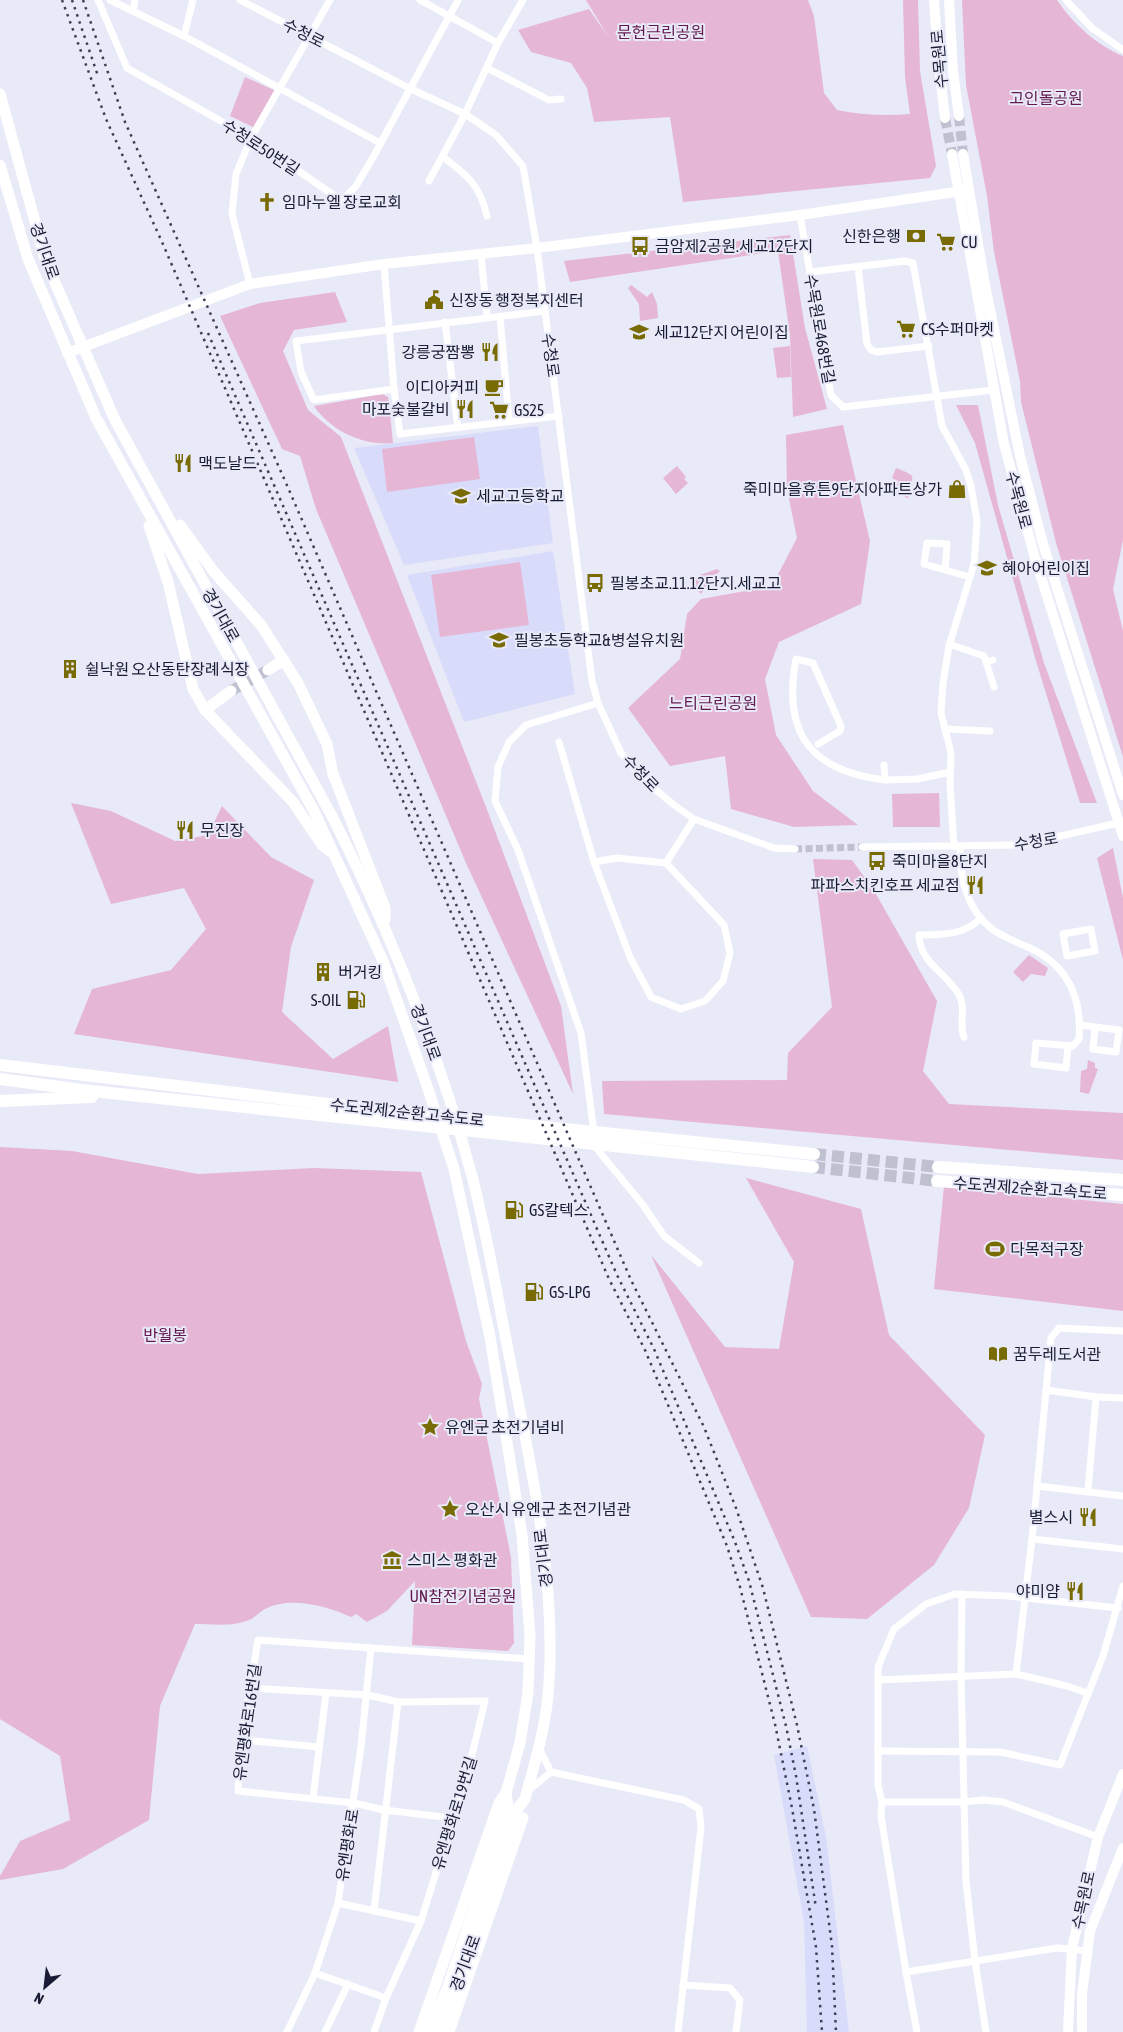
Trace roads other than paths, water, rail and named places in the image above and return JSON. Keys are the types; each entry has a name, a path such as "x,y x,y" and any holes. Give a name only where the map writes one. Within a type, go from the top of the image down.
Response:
{"highway":[{"name":"수도권제2순환고속도로","path":"0,1065 613,1139 813,1167"},
{"name":"수도권제2순환고속도로","path":"0,1079 419,1126 814,1154"},
{"path":"0,1102 104,1097 260,1108"},
{"name":"수도권제2순환고속도로","path":"938,1166 1123,1180"},
{"name":"수도권제2순환고속도로","path":"937,1181 1123,1195"}],"main road":[{"name":"경기대로","path":"0,94 46,262 115,420 333,818 386,929 438,1064 472,1180 521,1413 542,1542 551,1632 548,1696 539,1745 526,1796 518,1808 466,1960 438,2032"},
{"name":"경기대로","path":"0,165 28,259 96,418 314,811 336,857 383,961 402,1012 454,1169 490,1337 522,1535 530,1634 528,1693 520,1744 506,1793 508,1806 448,1986 430,2032"},
{"path":"159,500 174,516 214,572 260,625 284,660 315,716 327,744 333,774 385,908 386,929"},
{"path":"144,507 168,582 193,689 205,710 293,802 322,845 336,857"},
{"path":"268,670 284,660"},
{"path":"205,710 231,691"},
{"path":"419,2032 499,1804 506,1793"},
{"path":"449,2032 525,1811 526,1796"}],"street":[{"name":"수청로50번길","path":"98,0 127,68 251,138 342,201 356,186 458,0"},
{"path":"110,0 184,36 380,143"},
{"path":"133,11 136,0"},
{"path":"184,36 193,0"},
{"name":"수청로","path":"240,0 409,88 465,114 496,135 523,166 537,248 592,681 598,702 621,753 650,785 694,819 774,848 795,849"},
{"path":"250,284 232,214 236,174 251,138 330,0"},
{"path":"420,0 498,43"},
{"path":"429,180 465,114 498,43 524,0"},
{"name":"수목원로","path":"934,0 945,118"},
{"name":"수목원로","path":"949,0 953,72 960,116"},
{"path":"1066,0 1092,28 1123,50"},
{"path":"487,68 549,100 561,99"},
{"name":"수목원로","path":"952,154 964,191 1020,456 1054,580 1123,794"},
{"name":"수목원로","path":"963,154 964,191 993,390 1004,444 1033,549 1121,822 1123,836"},
{"path":"443,157 466,174 478,189 483,197 487,216"},
{"path":"67,353 250,284 384,264 537,248 964,191"},
{"name":"수목원로468번길","path":"800,214 831,395 843,407 993,390"},
{"path":"481,254 487,317"},
{"path":"810,272 905,261 913,263 942,426 966,470 975,505 977,539 970,576 945,666 942,713 951,754 950,772 957,847 964,886 972,905 981,918 1004,937 1039,952 1056,965 1074,990 1080,1013 1080,1039 1073,1046 1036,1043 1034,1064 1066,1068 1068,1046"},
{"path":"384,264 394,389 400,434 559,416"},
{"path":"858,267 867,344 871,350 877,352 929,346"},
{"path":"394,389 314,400 301,372 296,341 545,311"},
{"path":"500,316 509,421"},
{"path":"445,322 458,428"},
{"path":"945,570 947,544 927,543 924,564 945,570 970,576"},
{"path":"950,644 984,656 989,661 994,687"},
{"path":"818,744 840,731 841,726 813,663 796,660 793,678 795,714 803,740 821,760 857,777 885,780 918,779 950,772"},
{"path":"598,702 526,725 509,742 498,767 495,801 518,850 581,1033 597,1149 643,1205 664,1236 699,1263"},
{"path":"946,729 990,731"},
{"path":"559,742 594,862 630,957 651,997 681,1009 705,1001 722,981 730,953 724,925 666,863 617,858 594,862"},
{"path":"884,765 885,780"},
{"path":"666,863 694,819"},
{"name":"수청로","path":"862,847 1021,845 1121,822"},
{"path":"964,1037 961,1029 963,1008 961,1000 956,991 926,958 919,935 958,933 972,927 981,918"},
{"path":"1056,965 1067,956 1095,951 1091,929 1063,934 1067,956"},
{"path":"1080,1026 1095,1027 1119,1030 1116,1052 1093,1049 1095,1027"},
{"path":"1016,1674 1032,1540 1051,1338 1059,1328 1123,1331"},
{"path":"1046,1390 1096,1397 1123,1398"},
{"path":"1088,1491 1096,1397"},
{"path":"1037,1486 1123,1496"},
{"path":"1032,1540 1123,1549"},
{"path":"878,1751 1000,1752 1060,1765 1076,1729 1087,1694 1103,1656 1123,1586"},
{"path":"917,2032 881,1816 882,1802 878,1785 878,1667 894,1629 926,1604 955,1594 1025,1598 1118,1608"},
{"path":"962,1594 960,1675 964,1751 963,1802 966,1881 974,1961 986,2032"},
{"name":"유엔평화로16번길","path":"371,1648 258,1640 242,1740 238,1791 354,1803 384,1810 452,1818"},
{"path":"371,1648 529,1658"},
{"name":"유엔평화로","path":"287,2032 315,1974 338,1904 368,1695 371,1648"},
{"path":"878,1680 1016,1674 1067,1686 1087,1694"},
{"name":"유엔평화로19번길","path":"250,1688 368,1695 398,1702 484,1701 470,1763 421,1921 386,1998 374,2032"},
{"path":"313,1798 326,1692"},
{"path":"374,1911 384,1810 398,1702"},
{"path":"242,1740 319,1747"},
{"path":"539,1745 541,1757 551,1772"},
{"path":"526,1796 542,1777 551,1772 684,1800 699,1809 701,1826 678,2032"},
{"name":"수목원로","path":"1068,2032 1072,1948 1098,1837 1123,1774"},
{"path":"882,1802 963,1802 983,1800 1003,1802 1098,1837"},
{"name":"수목원로","path":"1082,2032 1082,1994 1090,1931 1123,1848"},
{"path":"338,1904 421,1921"},
{"path":"906,1972 1057,1948 1072,1948 1086,1951"},
{"path":"315,1974 386,1998"},
{"path":"325,2032 348,1984"},
{"path":"684,1985 730,1988 740,2000 736,2032"}],"tunnel":[{"path":"959,116 963,154"},
{"path":"945,118 952,154"},
{"path":"231,691 268,670"},
{"path":"795,849 862,847"},
{"path":"814,1154 938,1167"},
{"path":"813,1167 937,1181"}],"railway":[{"path":"62,0 106,119 162,242 609,1279 645,1350 727,1546 740,1587 775,1724 792,1808 816,1947 822,2032"},
{"path":"72,0 98,76"},
{"path":"83,0 125,122 286,483 631,1280 704,1427 736,1508 763,1588 797,1725 814,1809 832,1946 836,2032"},
{"path":"208,333 617,1275 654,1349 735,1542 749,1581 786,1726 796,1776 816,1908"}],"place":[{"name":"임마누엘 장로교회","path":"267,202"},
{"name":"신한은행","path":"916,236"},
{"name":"CU","path":"946,242"},
{"name":"금암제2공원.세교12단지","path":"640,246"},
{"name":"신장동 행정복지센터","path":"434,300"},
{"name":"CS수퍼마켓","path":"906,329"},
{"name":"세교12단지 어린이집","path":"639,332"},
{"name":"강릉궁짬뽕","path":"490,352"},
{"name":"이디아커피","path":"494,387"},
{"name":"마포숯불갈비","path":"465,409"},
{"name":"GS25","path":"499,410"},
{"name":"맥도날드","path":"183,463"},
{"name":"죽미마을휴튼9단지아파트상가","path":"957,489"},
{"name":"세교고등학교","path":"461,496"},
{"name":"혜아어린이집","path":"987,568"},
{"name":"필봉초교.11.12단지.세교고","path":"595,583"},
{"name":"필봉초등학교&병설유치원","path":"499,640"},
{"name":"쉴낙원 오산동탄장례식장","path":"70,669"},
{"name":"무진장","path":"185,830"},
{"name":"죽미마을8단지","path":"877,861"},
{"name":"파파스치킨호프 세교점","path":"975,885"},
{"name":"버거킹","path":"323,972"},
{"name":"S-OIL","path":"356,1000"},
{"name":"GS칼텍스","path":"514,1210"},
{"name":"다목적구장","path":"995,1249"},
{"name":"GS-LPG","path":"534,1292"},
{"name":"꿈두레도서관","path":"998,1354"},
{"name":"유엔군 초전기념비","path":"430,1427"},
{"name":"오산시 유엔군 초전기념관","path":"450,1509"},
{"name":"별스시","path":"1088,1517"},
{"name":"스미스 평화관","path":"392,1560"},
{"name":"야미얌","path":"1075,1591"}],"park label":[{"name":"문헌근린공원","path":"661,32"},
{"name":"고인돌공원","path":"1046,98"},
{"name":"느티근린공원","path":"713,703"},
{"name":"반월봉","path":"165,1335"},
{"name":"UN참전기념공원","path":"463,1596"}]}
